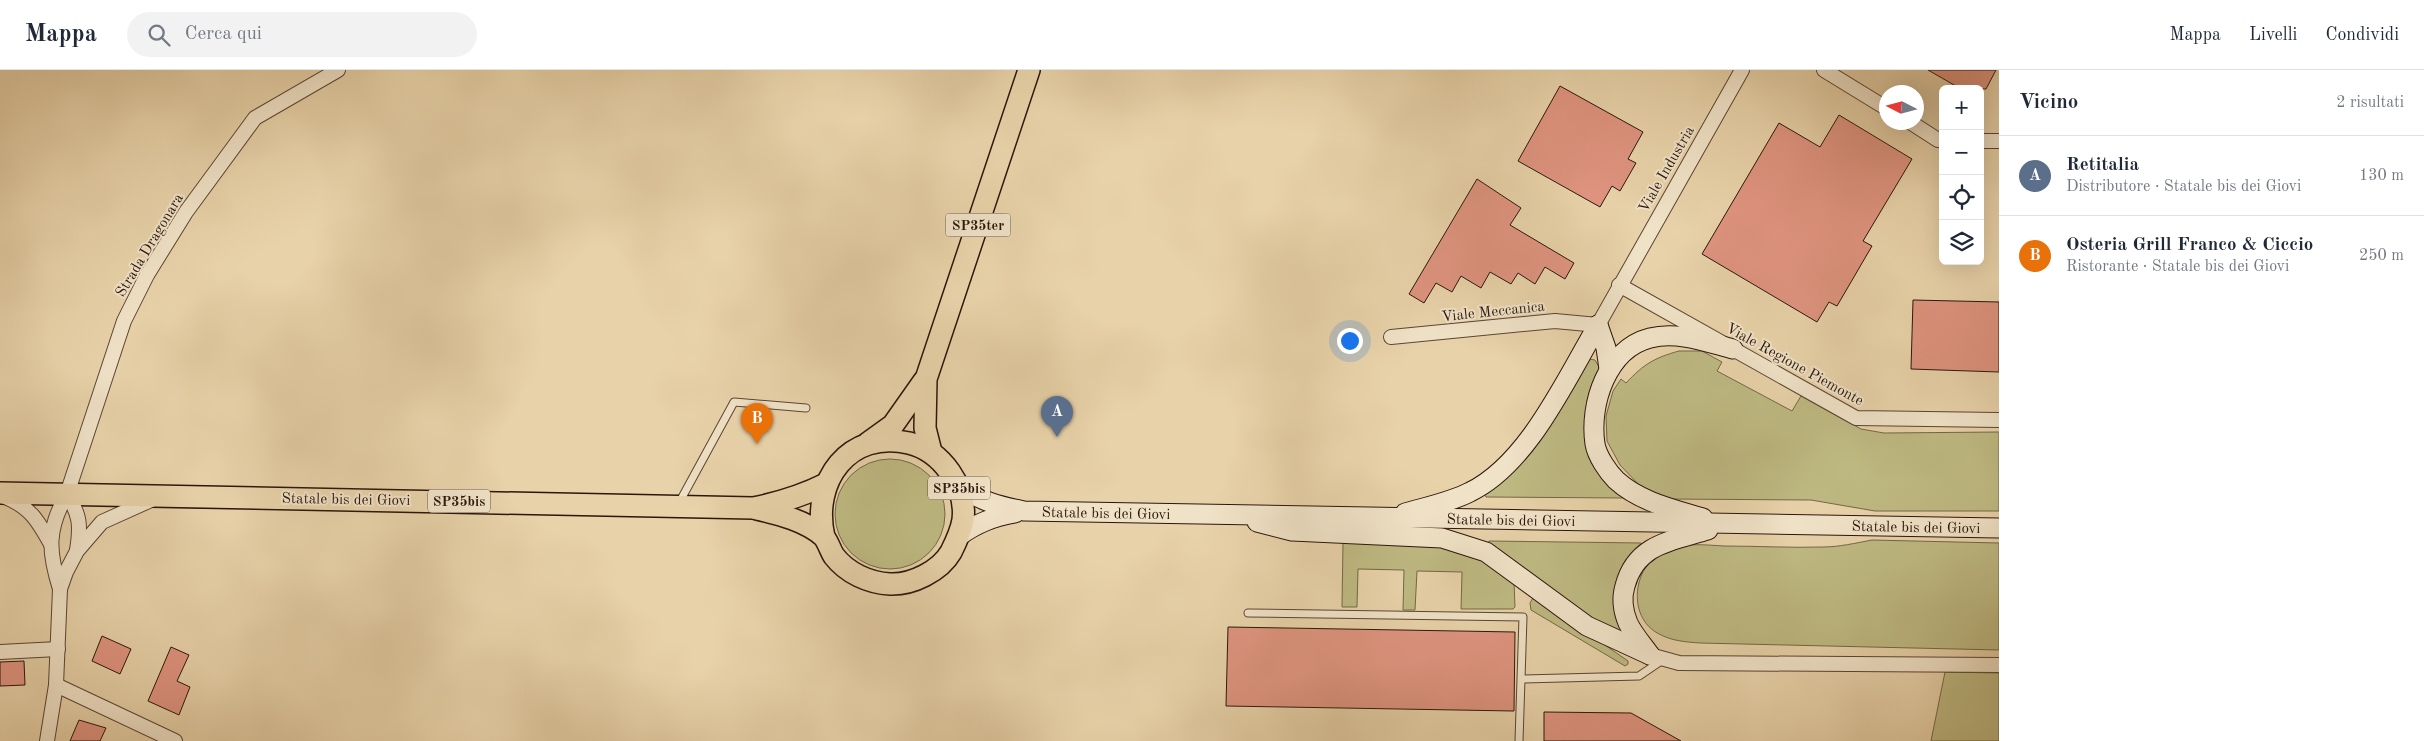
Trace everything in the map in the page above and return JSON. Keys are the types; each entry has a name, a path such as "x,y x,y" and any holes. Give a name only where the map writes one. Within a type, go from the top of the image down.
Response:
{"main road":[{"name":"SP35ter","path":"931,452 924,428 926,379 1029,70"},
{"path":"1598,325 1606,348 1608,369 1599,396 1594,421 1595,446 1605,466 1616,479 1634,494 1656,504 1726,524"},
{"path":"1392,518 1471,492 1504,468 1530,440 1598,325"},
{"path":"1608,369 1629,349 1649,338 1671,335 1688,337 1733,349"},
{"name":"SP35ter","path":"865,446 893,424 926,379"},
{"name":"Statale bis dei Giovi","path":"887,441 910,443 931,452 947,467 958,485 962,502 963,519 959,536 949,556 933,571 913,581 892,584 870,581 850,571 834,556 824,537 820,519 821,501 826,484 842,461 865,446 887,441"},
{"name":"Statale bis dei Giovi","path":"752,508 784,502 826,484"},
{"name":"Statale bis dei Giovi","path":"958,485 973,496 991,504 1024,511 1999,528"},
{"name":"Statale bis dei Giovi","path":"0,494 166,495 752,508 779,514 802,524 824,537"},
{"name":"Statale bis dei Giovi","path":"959,536 975,524 993,517 1024,511"},
{"path":"1227,514 1292,531 1442,538 1486,552 1588,626 1657,657"},
{"path":"1657,657 1629,624 1623,608 1623,594 1628,574 1636,560 1647,551 1672,540 1726,524"}],"street":[{"name":"Strada Dragonara","path":"51,544 55,515 67,494 124,321 147,275 186,212 255,118 338,70"},
{"name":"Viale Industria","path":"1598,325 1742,70"},
{"path":"1824,70 1879,104"},
{"path":"1922,130 1939,140"},
{"path":"1984,142 1997,145"},
{"name":"Viale Regione Piemonte","path":"1619,285 1856,418 1999,420"},
{"name":"Viale Meccanica","path":"1391,338 1555,321 1598,325"},
{"path":"0,494 16,501 36,516 51,544 53,568 60,589 56,685 47,741"},
{"path":"67,494 77,511 80,531 77,552"},
{"path":"60,589 77,552 102,522 131,508 166,495"},
{"path":"0,652 58,649"},
{"path":"1657,657 1679,663 1999,665"},
{"path":"56,685 175,741"}],"lane":[{"path":"677,506 734,402 806,408"},
{"path":"1248,613 1523,617 1523,679 1519,741"},
{"path":"1523,679 1639,676 1657,657"}],"shaded area":[{"path":"1679,351 1702,351 1722,362 1717,371 1792,411 1801,396 1861,429 1884,433 1999,432 1999,511 1875,511 1811,500 1666,499 1643,489 1620,465 1607,441 1606,416 1613,391 1621,379 1626,383 1650,362"},
{"path":"1589,359 1595,360 1600,369 1590,419 1625,498 1486,497 1484,494 1524,460 1535,446"},
{"path":"890,459 901,460 911,464 929,475 940,493 944,503 944,525 940,535 929,553 911,564 901,568 890,569 879,568 869,564 851,553 840,535 836,525 835,514 836,503 840,493 851,475 869,464 879,460"},
{"path":"1420,540 1472,552 1514,582 1515,607 1513,609 1461,609 1462,572 1417,571 1415,610 1403,610 1404,570 1358,569 1357,607 1342,607 1343,541"},
{"path":"1872,540 1999,543 1999,650 1684,642 1659,634 1648,626 1638,604 1640,579 1646,567 1664,551 1678,546 1829,547"},
{"path":"1489,541 1641,543 1642,545 1631,556 1632,636 1606,628 1488,545"},
{"path":"1534,596 1628,661 1628,664 1625,666 1531,610 1530,603"},
{"path":"1945,672 1999,673 1999,741 1931,741"}],"building":[{"path":"1928,70 1996,70 1986,89 1984,89 1984,85 1954,85"},
{"path":"1560,86 1643,132 1628,159 1636,163 1620,191 1612,186 1600,207 1518,161"},
{"path":"1839,115 1912,159 1863,241 1872,246 1837,306 1829,302 1817,322 1702,254 1779,123 1820,147"},
{"path":"1477,179 1521,208 1510,225 1574,263 1565,279 1545,267 1535,284 1518,273 1511,284 1490,272 1481,288 1461,276 1452,292 1436,283 1424,303 1409,294"},
{"path":"1913,300 1999,302 1999,372 1911,369"},
{"path":"1228,627 1515,632 1514,711 1226,706"},
{"path":"102,636 131,649 120,674 92,661"},
{"path":"171,647 189,655 177,681 190,687 179,715 148,701"},
{"path":"24,661 25,685 0,686 0,662"},
{"path":"1544,712 1631,713 1681,741 1544,741"},
{"path":"79,720 106,728 100,741 70,741"}],"place":[{"name":"Retitalia","path":"1057,437"},
{"name":"Osteria Grill Franco & Ciccio","path":"757,444"}]}
